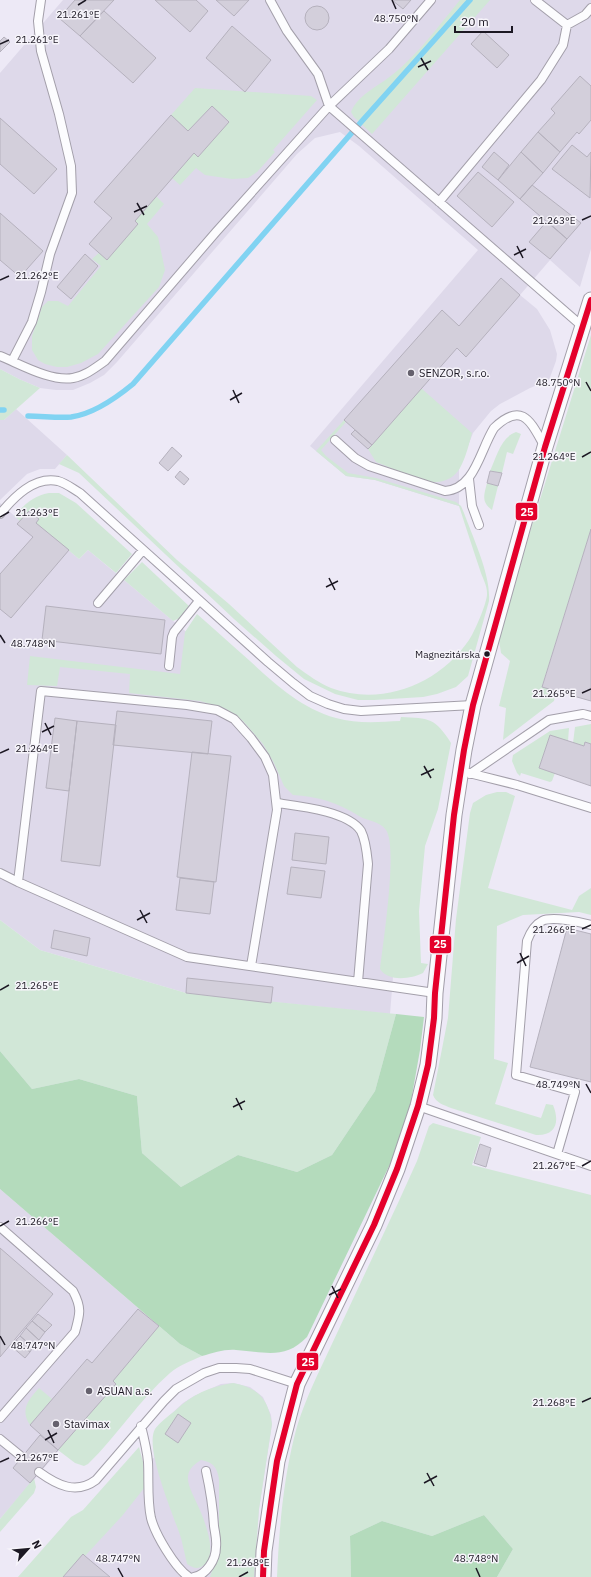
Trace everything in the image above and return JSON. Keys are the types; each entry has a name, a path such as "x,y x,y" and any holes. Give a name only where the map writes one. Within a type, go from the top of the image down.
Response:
{"street":[{"path":"263,1577 264,1551 277,1461 297,1384 374,1225 397,1169 418,1106 428,1065 453,823 465,772 473,705 544,447 591,300"}],"lane":[{"path":"12,361 32,322 50,254 64,219 72,193 71,166 59,114 41,51 38,21 41,0"},
{"path":"270,0 287,31 318,74 329,106 583,327"},
{"path":"0,356 60,379 72,378 85,374 105,361 216,232 329,106 388,49 431,0"},
{"path":"535,0 567,25"},
{"path":"439,202 541,80 563,45 567,25 584,15 591,8"},
{"path":"335,440 355,458 369,466 445,491 452,491 460,488 469,479 494,428 498,423 511,416 524,416 529,420 544,447"},
{"path":"469,479 472,506 479,525"},
{"path":"0,514 20,493 35,483 58,481 69,485 80,493 273,666 310,696 328,704 344,709 361,711 473,705"},
{"path":"98,603 143,550"},
{"path":"169,666 172,637 174,632 199,601"},
{"path":"18,882 42,691 187,705 217,710 234,719 265,757 273,775 277,810 251,966"},
{"path":"465,772 549,720 583,714 591,716"},
{"path":"465,772 517,785 591,808"},
{"path":"276,803 327,811 347,820 360,830 366,846 368,864 358,982"},
{"path":"0,873 187,957 436,993"},
{"path":"557,1154 575,1092 516,1075 527,941 535,926 542,921 560,920 591,925"},
{"path":"418,1106 591,1166"},
{"path":"0,1227 73,1291 80,1303 80,1316 75,1332 0,1418"},
{"path":"39,1472 53,1482 64,1486 75,1488 90,1484 96,1480 176,1389 211,1370 236,1368 250,1369 297,1384"},
{"path":"142,1426 148,1460 149,1507 151,1519 171,1558 177,1577"},
{"path":"0,1439 22,1457"},
{"path":"194,1577 199,1576 208,1569 213,1561 216,1548 213,1503 206,1471"},
{"path":"171,1558 182,1572 189,1577"}],"shaded area":[{"path":"63,0 591,0 591,249 580,287 550,260 520,295 537,309 550,330 557,354 556,361 549,380 500,404 491,411 473,433 459,469 459,506 375,480 346,476 310,446 478,250 359,146 340,132 315,138 297,154 117,362 104,375 73,390 56,390 40,388 0,369 0,73"},
{"path":"16,409 67,455 55,469 40,469 27,474 0,500 0,420 4,420"},
{"path":"0,503 20,521 29,511 39,519 37,523 79,559 88,550 406,815 390,1014 186,993 40,950 0,920"},
{"path":"0,1189 159,1326 113,1381 116,1384 0,1519"},
{"path":"233,1383 250,1387 263,1397 271,1415 272,1424 259,1509 254,1577 55,1577 141,1462 154,1458 153,1441 156,1428 183,1403 194,1396 221,1384"}],"green space":[{"path":"460,0 490,0 372,134 354,117 351,112 353,107 365,94 395,73 415,54"},
{"path":"195,88 311,96 317,100 273,150 275,152 257,172 248,178 232,179 205,175 196,168 180,185 172,178 194,153 198,157 229,121 212,106 188,131 171,115"},
{"path":"156,196 164,204 147,224 158,237 165,270 159,287 98,354 81,363 67,367 57,367 45,364 38,360 32,350 32,336 42,307 48,301 58,301 68,306 101,266 92,259 135,221"},
{"path":"591,335 591,529 542,686 556,691 554,701 503,740 506,708 499,706 510,661 501,653 499,640 529,535"},
{"path":"0,369 40,388 4,420 0,420"},
{"path":"421,388 472,433 466,455 460,468 452,477 442,482 420,479 376,462 368,449"},
{"path":"344,420 346,422 321,450 326,456 348,473 376,478 456,502 461,506 464,513 484,568 489,591 489,601 468,676 456,687 423,697 358,700 335,694 304,679 234,619 79,473 59,464 67,455 177,560 229,604 297,667 309,676 331,688 350,693 370,695 389,693 408,688 426,680 442,669 457,655 469,640 477,624 487,597 487,590 459,506 375,480 346,476 316,451"},
{"path":"516,432 521,434 513,454 507,452 502,473 490,471 506,438"},
{"path":"487,483 498,486 492,510 486,504 484,498"},
{"path":"49,493 59,493 76,503 132,554 116,573 88,550 79,559 36,523 39,519 29,511 20,521 14,516 30,501 38,496"},
{"path":"142,562 189,606 180,618 173,621 124,580"},
{"path":"197,614 269,679 300,702 311,708 323,714 352,721 400,721 401,717 425,719 436,724 451,743 438,809 425,846 419,911 421,963 428,964 423,973 412,977 394,978 388,976 380,969 389,896 391,855 386,830 380,825 362,818 336,804 311,797 293,795 284,786 274,763 263,744 243,721 226,709 200,701 129,693 130,674 60,667 57,686 27,685 30,656 180,674 185,632"},
{"path":"591,724 591,744 585,742 584,746 573,743 575,727"},
{"path":"569,728 568,741 550,736 539,768 555,773 552,781 550,782 521,773 520,776 517,773 512,761 513,755 550,731"},
{"path":"497,792 506,792 515,796 488,888 572,910 579,896 591,888 591,915 579,912 523,915 497,926 494,1059 508,1063 495,1104 541,1118 546,1104 553,1105 556,1117 555,1127 543,1135 536,1135 451,1108 438,1102 433,1095 448,1018 456,919 470,813 473,803 486,795"},
{"path":"0,920 40,950 186,993 396,1014 375,1091 332,1155 297,1172 238,1155 181,1187 142,1153 137,1096 79,1079 32,1089 0,1051"},
{"path":"396,1014 424,1017 410,1107 392,1160 307,1337 291,1349 274,1353 227,1350 202,1356 180,1344 0,1189 0,1051 32,1089 79,1079 137,1096 142,1153 181,1187 238,1155 297,1172 332,1155 375,1091"},
{"path":"433,1123 481,1137 472,1165 591,1195 591,1577 497,1577 513,1549 484,1515 432,1536 382,1521 350,1536 351,1577 277,1577 284,1490 296,1430 306,1400 417,1161 429,1126"},
{"path":"159,1326 180,1344 202,1356 185,1363 170,1373 138,1406 109,1442 88,1464 84,1466 75,1463 58,1450 115,1384 113,1381"},
{"path":"233,1383 249,1388 260,1396 268,1407 272,1424 259,1509 254,1577 210,1577 216,1559 219,1540 219,1479 216,1468 209,1462 201,1460 193,1466 188,1476 189,1484 207,1529 210,1546 208,1560 204,1565 198,1568 193,1567 187,1564 181,1538 161,1482 153,1451 153,1438 157,1426 188,1400 209,1389"},
{"path":"39,1388 52,1399 30,1425 26,1415 27,1405"},
{"path":"139,1447 143,1462 145,1487 122,1516 85,1556 83,1554 63,1577 18,1577 71,1517 83,1510"},
{"path":"34,1478 36,1487 34,1493 0,1532 0,1519"},
{"path":"484,1515 513,1549 497,1577 351,1577 350,1536 382,1521 432,1536"}],"building":[{"path":"75,0 114,0 80,36 59,18"},
{"path":"155,0 196,0 208,11 190,32"},
{"path":"216,0 249,0 234,16"},
{"path":"392,0 411,0 403,9"},
{"path":"317,6 326,9 329,18 326,27 317,30 308,27 305,18 308,9"},
{"path":"104,11 156,58 133,83 80,36"},
{"path":"232,26 271,60 245,92 206,58"},
{"path":"483,31 509,55 497,68 471,44"},
{"path":"4,37 10,42 0,52 0,41"},
{"path":"580,76 591,86 591,120 579,134 577,132 560,152 538,132 555,113 551,109"},
{"path":"212,106 229,122 198,157 194,153 135,221 138,224 107,260 89,244 112,218 94,202 171,115 188,131"},
{"path":"0,118 57,169 34,194 0,164"},
{"path":"538,132 560,152 543,173 521,152"},
{"path":"572,145 587,157 591,152 590,198 552,169"},
{"path":"494,152 509,165 498,180 482,167"},
{"path":"521,152 543,173 520,199 498,180"},
{"path":"478,172 514,202 492,227 457,196"},
{"path":"532,185 581,223 567,239 520,199"},
{"path":"0,213 43,251 20,277 0,260"},
{"path":"547,221 567,239 550,259 529,242"},
{"path":"85,254 98,266 71,299 57,287"},
{"name":"SENZOR, s.r.o.","path":"501,278 520,295 466,357 457,348 372,445 344,420 442,310 459,326"},
{"path":"355,430 372,445 368,449 351,434"},
{"path":"172,447 182,456 168,471 159,463"},
{"path":"180,471 189,479 184,485 175,477"},
{"path":"490,471 502,473 498,486 487,483"},
{"path":"29,511 39,519 36,523 69,550 11,618 0,609 0,574 33,537 17,524"},
{"path":"591,529 591,701 542,687"},
{"path":"46,606 165,620 161,654 42,640"},
{"path":"117,711 212,721 208,754 113,745"},
{"path":"55,718 77,721 69,791 46,788"},
{"path":"77,721 116,725 100,866 61,861"},
{"path":"550,735 584,746 585,742 591,744 591,786 539,768"},
{"path":"192,752 231,756 216,882 177,877"},
{"path":"295,833 329,837 326,864 292,860"},
{"path":"291,867 325,871 321,898 287,894"},
{"path":"180,878 214,882 210,914 176,910"},
{"path":"567,928 591,934 591,1082 530,1067"},
{"path":"54,930 90,938 87,956 51,948"},
{"path":"187,978 273,987 271,1003 186,993"},
{"path":"480,1144 491,1148 486,1167 474,1163"},
{"path":"0,1248 53,1294 0,1357"},
{"path":"138,1309 159,1326 113,1381 116,1384 58,1450 30,1425 87,1359 92,1363"},
{"path":"38,1314 52,1325 45,1332 32,1321"},
{"path":"32,1321 45,1332 39,1340 26,1328"},
{"path":"26,1328 39,1340 33,1347 20,1336"},
{"path":"20,1336 33,1347 30,1352 16,1340"},
{"path":"16,1340 30,1352 25,1358 11,1346"},
{"path":"178,1414 191,1423 178,1443 165,1434"},
{"path":"40,1435 58,1450 30,1483 13,1468"},
{"path":"83,1554 85,1556 110,1577 63,1577"}],"waterway":[{"path":"28,416 71,417 88,413 104,405 133,384 362,121 470,0"}],"transit line":[{"name":"25","path":"263,1577 264,1551 277,1461 297,1384 374,1225 397,1169 418,1106 428,1065 454,815 464,750 473,705 545,447 591,300"}],"place":[{"name":"SENZOR, s.r.o.","path":"411,373"},
{"name":"Magnezitárska","path":"487,654"},
{"name":"ASUAN a.s.","path":"89,1391"},
{"name":"Stavimax","path":"56,1424"}]}
